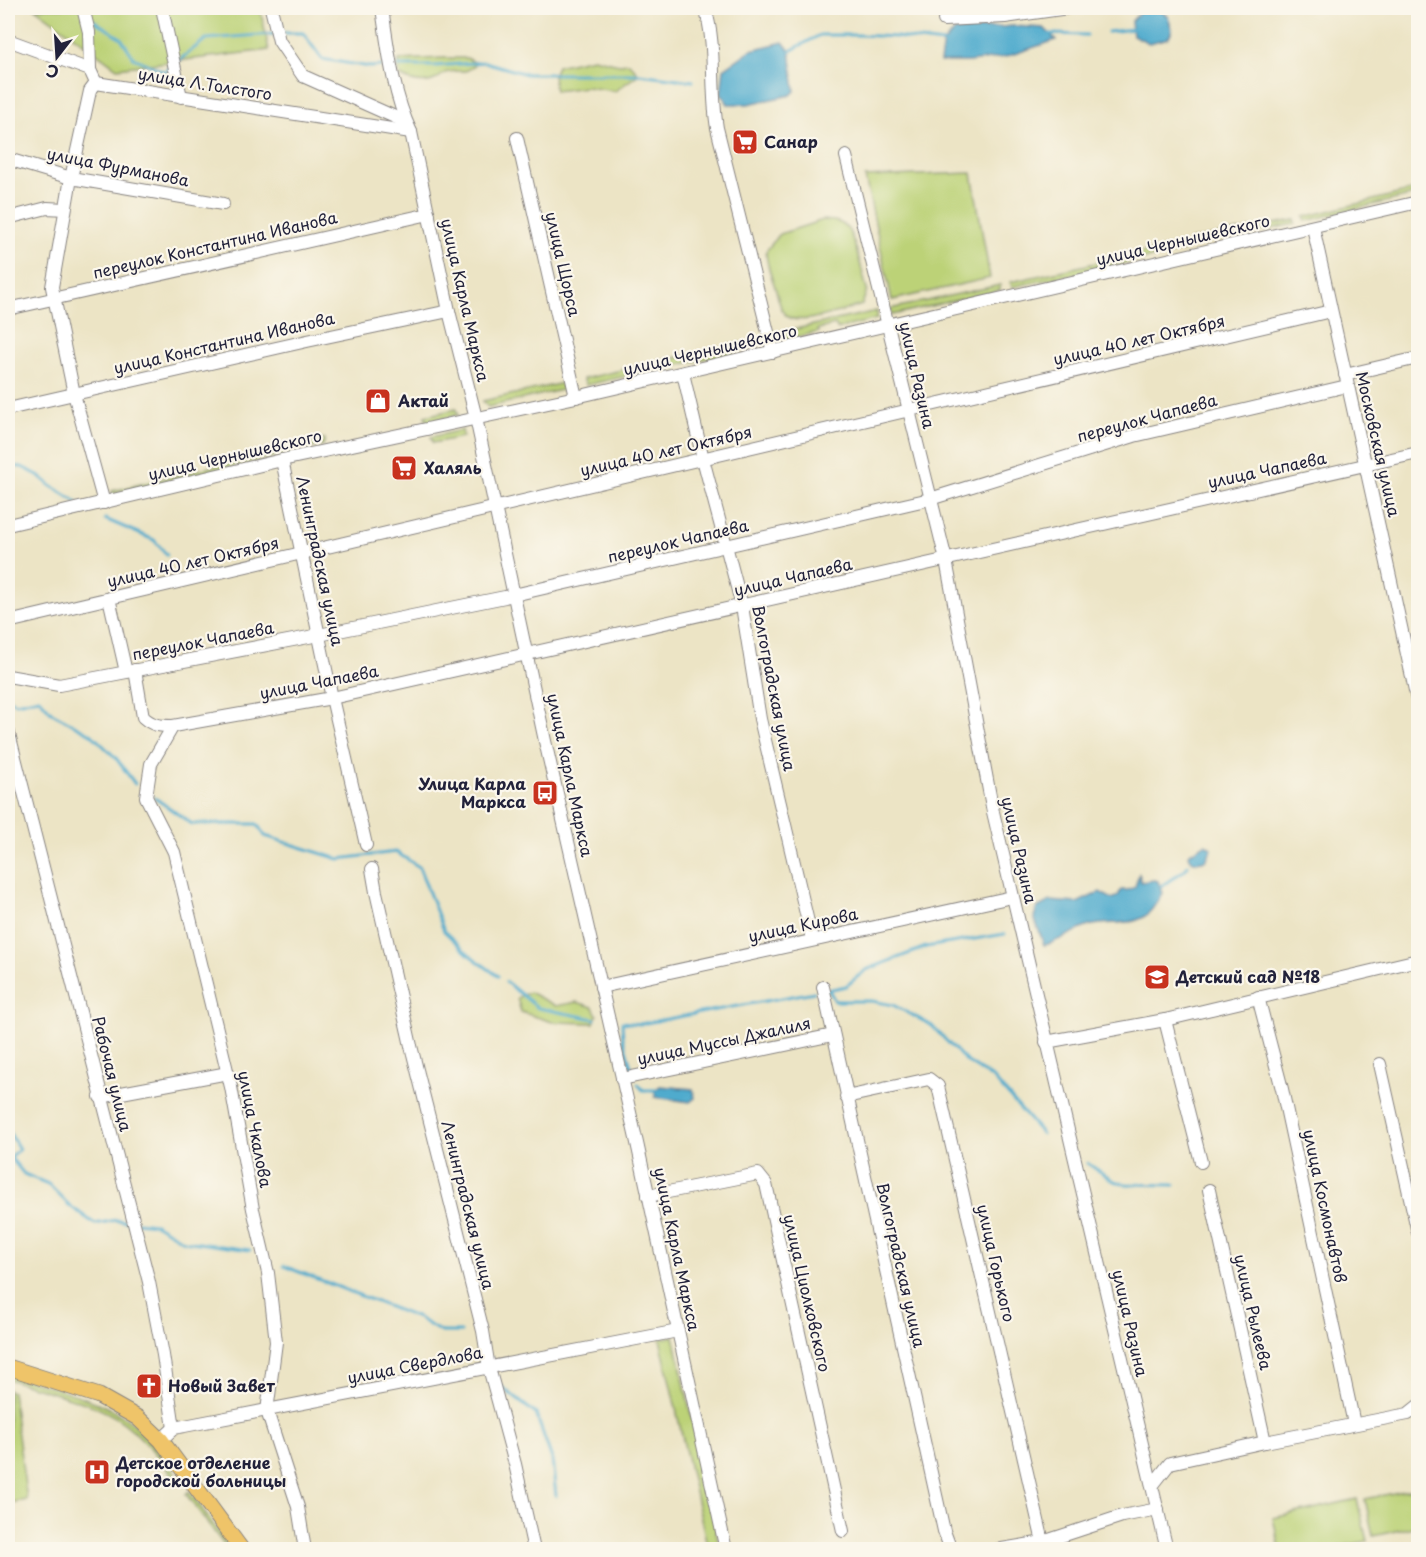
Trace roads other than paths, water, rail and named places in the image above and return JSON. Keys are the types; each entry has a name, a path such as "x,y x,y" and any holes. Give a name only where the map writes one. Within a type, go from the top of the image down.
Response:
{"main road":[{"path":"8,1367 99,1396 138,1418 161,1440 242,1550"}],"street":[{"path":"83,8 89,32 90,70 96,83 90,91 71,178 52,287 74,394 104,503"},
{"path":"162,8 181,97"},
{"path":"271,8 279,41 303,76 409,127"},
{"name":"улица Карла Маркса","path":"382,8 389,59 409,127 449,311 476,418 545,741 726,1550"},
{"path":"705,8 710,23 713,106 717,128 773,352"},
{"path":"944,20 1005,17 1068,8"},
{"path":"8,40 90,70"},
{"name":"улица Л.Толстого","path":"96,83 181,97 409,127"},
{"name":"улица Щорса","path":"517,138 576,397"},
{"name":"улица Разина","path":"846,156 946,560 993,812 1167,1550"},
{"name":"улица Фурманова","path":"8,159 71,178 223,204"},
{"name":"улица Чернышевского","path":"8,525 282,460 683,373 1419,202"},
{"path":"8,218 47,208 65,209"},
{"name":"переулок Константина Иванова","path":"8,309 429,214"},
{"name":"Московская улица","path":"1313,227 1419,704"},
{"name":"улица Константина Иванова","path":"8,409 296,343 449,311"},
{"name":"улица 40 лет Октября","path":"8,622 1331,311"},
{"name":"переулок Чапаева","path":"8,676 59,685 514,595 727,547 930,499 1134,436 1346,380 1419,358"},
{"name":"Волгоградская улица","path":"683,373 742,606 760,719 812,939"},
{"name":"улица Чапаева","path":"173,726 332,698 527,652 742,606 1419,453"},
{"name":"Ленинградская улица","path":"282,460 332,698 366,845"},
{"path":"109,598 143,717 158,727 173,726"},
{"name":"улица Чкалова","path":"173,726 152,764 146,796 174,852 228,1073 253,1209 268,1273 276,1342 267,1411 298,1507 305,1550"},
{"name":"Рабочая улица","path":"8,730 149,1282 174,1428"},
{"name":"Ленинградская улица","path":"372,869 411,1046 483,1331 489,1368 515,1464 534,1550"},
{"name":"улица Кирова","path":"601,987 1012,897"},
{"path":"1046,1042 1165,1020 1419,960"},
{"name":"Волгоградская улица","path":"822,987 944,1531 951,1550"},
{"name":"улица Космонавтов","path":"1258,997 1282,1089 1354,1424"},
{"path":"1165,1020 1201,1162"},
{"name":"улица Муссы Джалиля","path":"622,1079 833,1035"},
{"path":"1380,1064 1419,1233"},
{"path":"100,1097 228,1073"},
{"name":"улица Горького","path":"846,1096 929,1079 938,1086 1043,1542"},
{"name":"улица Циолковского","path":"648,1196 758,1174 766,1184 843,1531"},
{"name":"улица Рылеева","path":"1209,1190 1265,1442"},
{"name":"улица Свердлова","path":"174,1428 678,1330"},
{"path":"1152,1486 1170,1463 1408,1414 1419,1406"},
{"path":"161,1440 174,1428"},
{"path":"996,1550 1043,1542 1122,1516 1158,1509"}],"water":[{"path":"1158,10 1168,16 1172,31 1168,38 1149,43 1133,35 1131,22 1140,12"},
{"path":"1013,26 1044,28 1056,40 1005,57 969,62 940,62 943,43 955,31"},
{"path":"783,42 790,51 795,91 791,95 748,104 728,104 721,93 724,69 751,50"},
{"path":"1205,844 1212,848 1206,860 1198,862 1192,860 1190,853"},
{"path":"1139,873 1141,882 1158,881 1162,893 1145,916 1129,922 1086,927 1044,945 1034,917 1037,908 1050,901 1077,903 1100,892 1112,899 1118,896 1121,890 1135,887"},
{"path":"660,1086 693,1089 695,1098 690,1102 655,1097 655,1090"}],"waterway":[{"path":"90,18 121,38 134,58 165,72 170,67"},
{"path":"1108,32 1132,29"},
{"path":"281,33 303,33 322,59 370,67 381,66"},
{"path":"178,61 206,39 274,34"},
{"path":"1050,34 1087,35"},
{"path":"790,51 820,35 896,37 943,43"},
{"path":"398,66 485,62 526,74 639,74 693,81"},
{"path":"8,466 22,467 38,475 77,502"},
{"path":"105,519 154,540 167,555"},
{"path":"8,699 16,703 39,698 52,713 91,734 116,758 135,784"},
{"path":"155,798 192,824 257,824 265,836 339,859 396,852 419,867 444,931 468,954 498,976"},
{"path":"1161,886 1185,870 1188,865"},
{"path":"827,990 846,986 866,970 926,947 1005,934"},
{"path":"506,982 538,1008 595,1019"},
{"path":"632,1070 623,1039 622,1022 640,1024 814,992"},
{"path":"830,992 835,1001 872,1001 893,1005 931,1025 966,1061 994,1079 1042,1134"},
{"path":"638,1084 643,1090 655,1090"},
{"path":"8,1130 19,1149 8,1160"},
{"path":"10,1157 24,1174 48,1184 70,1206 95,1224 116,1220 130,1222"},
{"path":"1087,1163 1114,1181 1126,1184 1175,1185"},
{"path":"137,1222 155,1224 184,1241 250,1250"},
{"path":"284,1266 418,1318 441,1332 461,1332"},
{"path":"499,1385 536,1414 552,1459 556,1496"}],"place":[{"name":"Санар","path":"745,142"},
{"name":"Актай","path":"378,401"},
{"name":"Халяль","path":"404,468"},
{"name":"Улица Карла Маркса","path":"545,793"},
{"name":"Детский сад №18","path":"1157,977"},
{"name":"Новый Завет","path":"149,1386"},
{"name":"Детское отделение городской больницы","path":"97,1472"}]}
